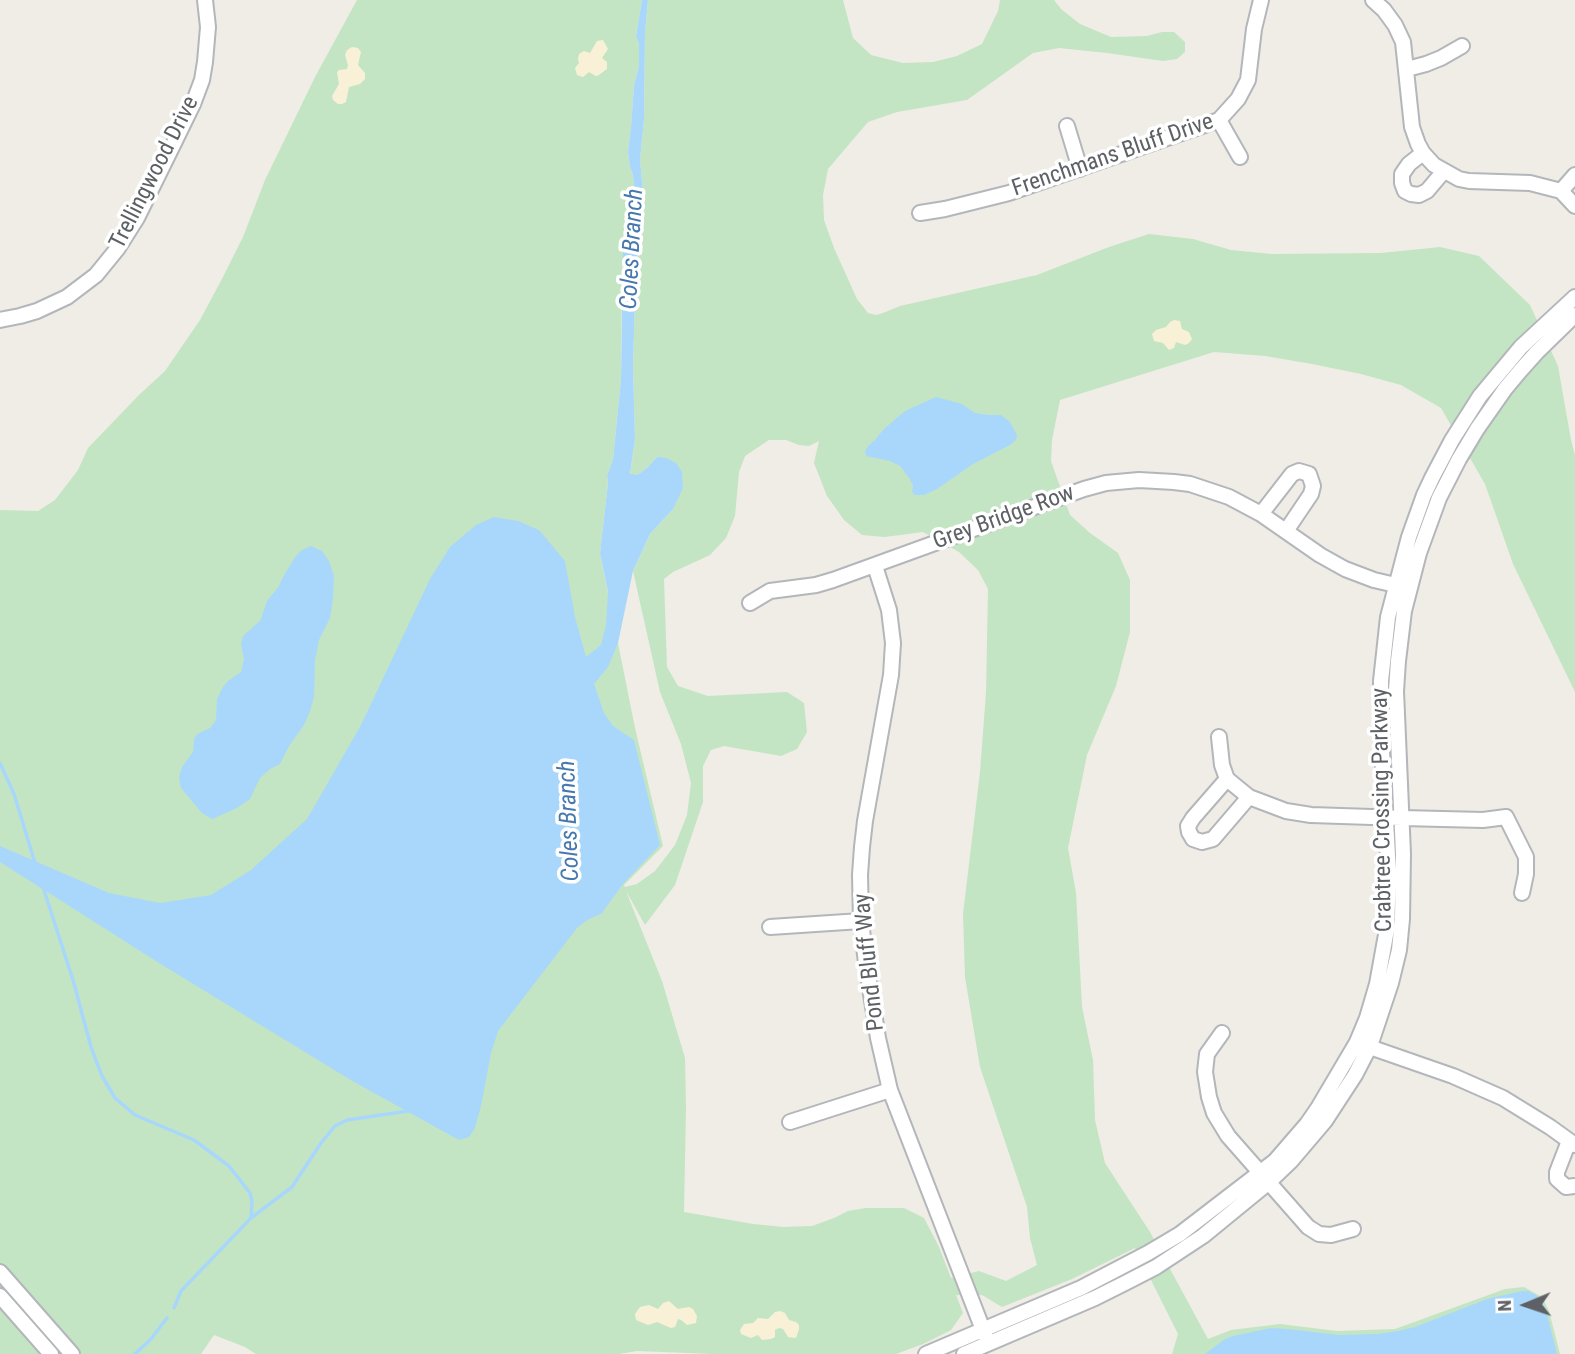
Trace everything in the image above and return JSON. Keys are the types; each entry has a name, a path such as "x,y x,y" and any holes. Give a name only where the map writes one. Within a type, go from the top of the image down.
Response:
{"street":[{"name":"Trellingwood Drive","path":"0,320 37,311 67,297 96,275 118,248 137,218 202,80 208,27 205,0"},
{"name":"Frenchmans Bluff Drive","path":"920,213 1009,193 1219,120 1238,99 1248,79 1261,0"},
{"path":"1373,0 1395,25 1403,42 1412,127 1423,153 1434,165 1444,172 1469,181 1530,183 1561,191 1575,206"},
{"path":"1407,69 1441,58 1462,46"},
{"path":"1219,120 1240,157"},
{"path":"1067,126 1080,169"},
{"path":"1423,153 1409,164 1402,174 1405,191 1419,195 1427,191 1444,172"},
{"path":"1561,191 1575,175"},
{"name":"Crabtree Crossing Parkway","path":"1363,1044 1388,994 1399,950 1404,893 1396,691 1401,635 1403,555 1424,495 1452,440 1480,396 1508,361 1575,297"},
{"name":"Crabtree Crossing Parkway","path":"926,1354 1095,1298 1156,1267 1203,1236 1265,1177 1304,1146 1325,1121 1355,1075 1387,929 1389,873 1381,734 1381,681 1388,617 1419,553 1447,481 1469,440 1505,389 1537,352 1575,315"},
{"path":"1261,514 1292,474 1298,471 1309,474 1313,486 1311,494 1286,531"},
{"name":"Grey Bridge Row","path":"750,603 770,591 816,585 1106,483 1157,480 1190,484 1229,497 1261,514 1345,569 1403,587"},
{"name":"Pond Bluff Way","path":"875,566 889,610 894,643 862,847 861,921 866,964 890,1090 985,1336"},
{"path":"1219,737 1222,765 1227,779 1249,797 1286,811 1311,815 1402,818 1483,820 1506,817 1526,857 1522,893"},
{"path":"1227,779 1188,826 1193,839 1202,842 1213,839 1249,797"},
{"path":"770,927 861,921"},
{"path":"1222,1034 1207,1054 1206,1084 1214,1113 1228,1136 1308,1227 1319,1234 1331,1235 1353,1229"},
{"path":"1363,1044 1453,1076 1503,1098 1538,1119 1574,1144 1557,1171 1558,1179 1566,1187 1575,1186"},
{"path":"790,1122 890,1090"},
{"path":"0,1272 72,1354"},
{"path":"0,1296 51,1354"},
{"name":"Crabtree Crossing Parkway","path":"964,1354 985,1336"}],"green space":[{"path":"357,0 642,0 636,36 639,44 639,66 634,85 628,152 635,197 628,221 622,267 621,379 613,459 607,476 600,553 635,728 663,846 625,887 637,884 655,871 675,845 687,815 691,783 681,744 660,692 633,571 650,534 673,509 657,457 637,475 630,475 635,439 633,366 636,268 643,192 640,160 648,0 843,0 853,38 871,55 903,63 933,62 957,56 982,44 998,11 1000,0 1054,0 1080,24 1111,37 1174,32 1185,42 1185,52 1177,59 1163,61 1059,48 1033,53 967,100 897,112 868,122 828,169 823,195 824,220 834,248 857,299 868,313 876,315 900,306 1037,275 1149,234 1193,239 1231,250 1272,254 1381,253 1440,247 1479,256 1530,305 1558,366 1575,455 1575,692 1513,564 1485,484 1441,408 1401,385 1312,364 1265,356 1214,352 1060,400 1051,461 1070,515 1118,553 1130,580 1130,632 1116,686 1087,755 1068,848 1076,893 1082,1007 1093,1060 1095,1120 1105,1163 1150,1232 1208,1339 1231,1330 1280,1324 1337,1331 1395,1329 1505,1289 1524,1287 1542,1297 1549,1311 1560,1354 1172,1354 1178,1334 1135,1248 1072,1279 1002,1307 982,1295 956,1295 963,1313 951,1330 896,1354 713,1354 637,1351 619,1354 256,1354 214,1335 201,1354 0,1354 0,510 38,511 55,500 78,470 88,448 165,371 200,320 223,277 243,237 265,180 315,77","holes":["769,440 786,440 809,446 819,441 814,463 827,496 844,520 862,535 885,537 923,532 959,552 978,570 988,589 986,693 980,772 963,914 965,977 980,1067 1027,1207 1030,1238 1037,1265 1006,1281 979,1271 951,1278 924,1218 904,1208 866,1208 848,1211 812,1226 784,1227 684,1212 685,1058 662,981 626,891 645,925 675,885 703,802 703,766 711,750 724,746 781,756 797,749 807,732 804,703 787,692 708,696 678,686 667,667 664,579 710,555 726,538 735,516 739,472 745,456"]}],"sand":[{"path":"603,40 608,49 602,58 607,62 607,69 596,76 589,72 583,77 577,75 575,68 579,63 579,54 584,51 590,53 597,41"},
{"path":"352,47 361,52 358,65 365,73 365,79 360,84 349,87 346,102 338,104 332,96 339,84 337,72 347,69 345,55"},
{"path":"1174,320 1180,321 1182,329 1189,332 1192,339 1185,345 1176,342 1174,348 1169,350 1163,343 1154,341 1152,334"},
{"path":"669,1301 678,1309 693,1309 697,1316 696,1323 687,1325 678,1319 675,1327 671,1328 657,1322 648,1325 636,1320 635,1314 640,1307 649,1305 658,1309"},
{"path":"780,1311 799,1325 796,1338 788,1337 783,1329 779,1328 771,1339 762,1340 758,1335 751,1338 741,1334 740,1330 744,1324 753,1323 758,1318 768,1319"}],"water":[{"path":"642,0 648,0 640,160 643,192 636,268 633,366 635,439 630,474 637,475 657,457 666,458 676,463 682,472 683,488 673,509 650,534 633,571 618,643 608,667 594,684 604,713 613,726 634,740 660,845 623,884 601,914 577,928 498,1031 475,1128 469,1137 459,1140 354,1082 0,862 0,846 109,893 160,903 211,895 251,870 307,819 361,725 430,579 450,547 476,525 494,517 518,521 539,530 565,561 575,617 586,657 601,645 606,625 608,592 600,553 607,476 613,459 621,379 623,252 635,197 628,152 634,85 639,66 639,44 636,36"},
{"path":"936,397 962,404 975,413 1001,415 1010,422 1017,435 1016,440 973,464 937,489 924,495 915,495 910,479 900,466 866,456 865,451 884,429 905,411"},
{"path":"311,546 322,551 334,576 330,618 319,640 315,660 314,697 310,711 280,764 260,778 250,799 212,819 202,813 181,788 179,777 182,767 193,752 197,734 210,728 216,720 217,699 223,687 241,672 244,659 241,644 243,636 260,621 267,601 295,557"},
{"path":"1522,1291 1536,1295 1542,1302 1557,1354 1205,1354 1225,1339 1271,1328 1339,1335 1398,1331 1487,1299"}],"waterway":[{"path":"0,763 14,794 35,863"},
{"path":"43,887 91,1047 102,1076 115,1098 135,1115 194,1140 229,1166 250,1193 251,1218"},
{"name":"Coles Branch","path":"174,1308 181,1291 251,1218 292,1187 335,1126 347,1120 408,1111"},
{"name":"Coles Branch","path":"135,1354 167,1318"}]}
